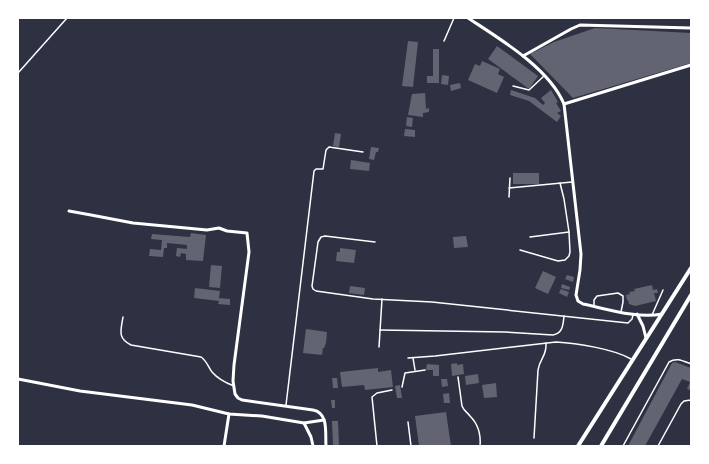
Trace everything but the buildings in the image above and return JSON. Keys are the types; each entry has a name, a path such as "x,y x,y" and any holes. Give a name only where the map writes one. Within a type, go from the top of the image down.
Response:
{"main road":[{"path":"578,446 691,268"},
{"path":"601,446 691,295"}],"street":[{"path":"468,18 523,56 557,89 564,104 581,254 576,295 580,303 635,314 652,315 663,313"},
{"path":"523,56 580,25 691,28"},
{"path":"564,104 691,65"},
{"path":"69,211 133,224 207,230 219,228 228,231 247,233 249,252 235,350 234,386 236,395 240,399 316,411 321,414 324,420 326,446"},
{"path":"635,314 643,326 646,340"},
{"path":"18,380 80,391 192,405 229,414 258,416 304,423 324,420"},
{"path":"224,446 229,414"},
{"path":"304,423 311,437 313,446"}],"lane":[{"path":"18,73 67,18"},
{"path":"444,41 454,18"},
{"path":"513,86 529,90 545,76"},
{"path":"286,406 314,171 316,169 323,168 326,150 329,147 363,152"},
{"path":"509,197 510,178"},
{"path":"509,188 572,182"},
{"path":"520,250 558,261 565,260 569,256 569,232 560,183"},
{"path":"530,237 569,232"},
{"path":"375,242 325,236 321,238 318,242 312,287 316,291 382,299 432,302 628,323 635,314"},
{"path":"652,315 664,290"},
{"path":"594,306 594,300 597,296 618,293 623,296 621,312"},
{"path":"379,347 382,299"},
{"path":"380,330 509,332 553,335 557,334 561,330 564,316"},
{"path":"123,317 120,333 124,342 131,345 201,357 206,360 212,372 225,383 234,386"},
{"path":"408,358 563,342 620,354 633,360"},
{"path":"534,438 538,370 546,352 546,343"},
{"path":"413,358 414,370"},
{"path":"623,446 669,362 678,359 691,364"},
{"path":"402,387 404,374 414,370 425,370"},
{"path":"458,377 463,410 473,419 478,428 480,446"},
{"path":"377,446 372,397 377,393 392,390"},
{"path":"658,446 681,404 684,401 691,400"},
{"path":"408,422 411,446"}]}
